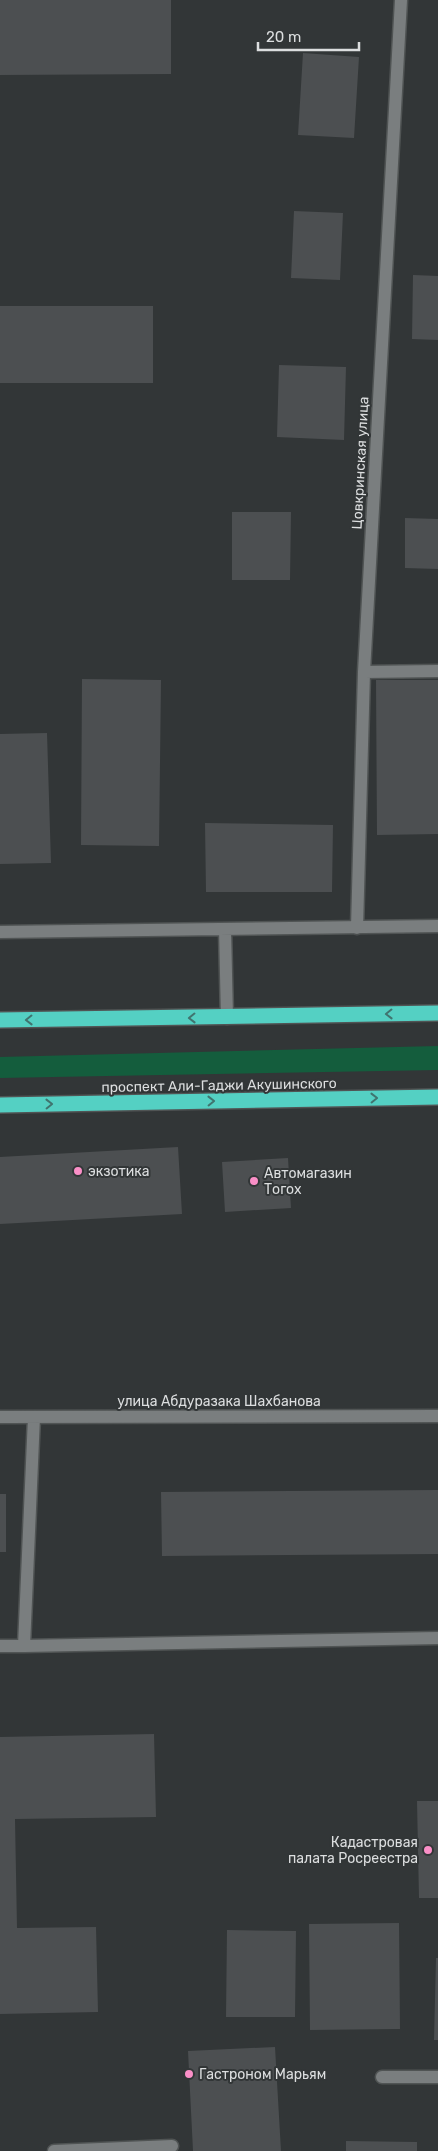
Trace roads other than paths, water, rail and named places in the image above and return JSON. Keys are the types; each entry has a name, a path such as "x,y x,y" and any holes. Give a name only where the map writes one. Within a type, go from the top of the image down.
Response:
{"highway":[{"path":"0,1020 227,1018 438,1013"},
{"name":"проспект Али-Гаджи Акушинского","path":"0,1105 438,1097"}],"street":[{"name":"Цовкринская улица","path":"357,928 364,672 402,0"},
{"path":"364,672 438,671"},
{"path":"0,932 438,926"},
{"path":"226,929 227,1018"},
{"name":"улица Абдуразака Шахбанова","path":"0,1417 438,1416"},
{"path":"24,1646 34,1417"},
{"path":"0,1646 438,1638"},
{"path":"382,2077 438,2077"},
{"path":"54,2151 172,2146"}],"place":[{"name":"экзотика","path":"78,1171"},
{"name":"Автомагазин Тогох","path":"254,1181"},
{"name":"Кадастровая палата Росреестра","path":"428,1850"},
{"name":"Гастроном Марьям","path":"189,2074"}]}
